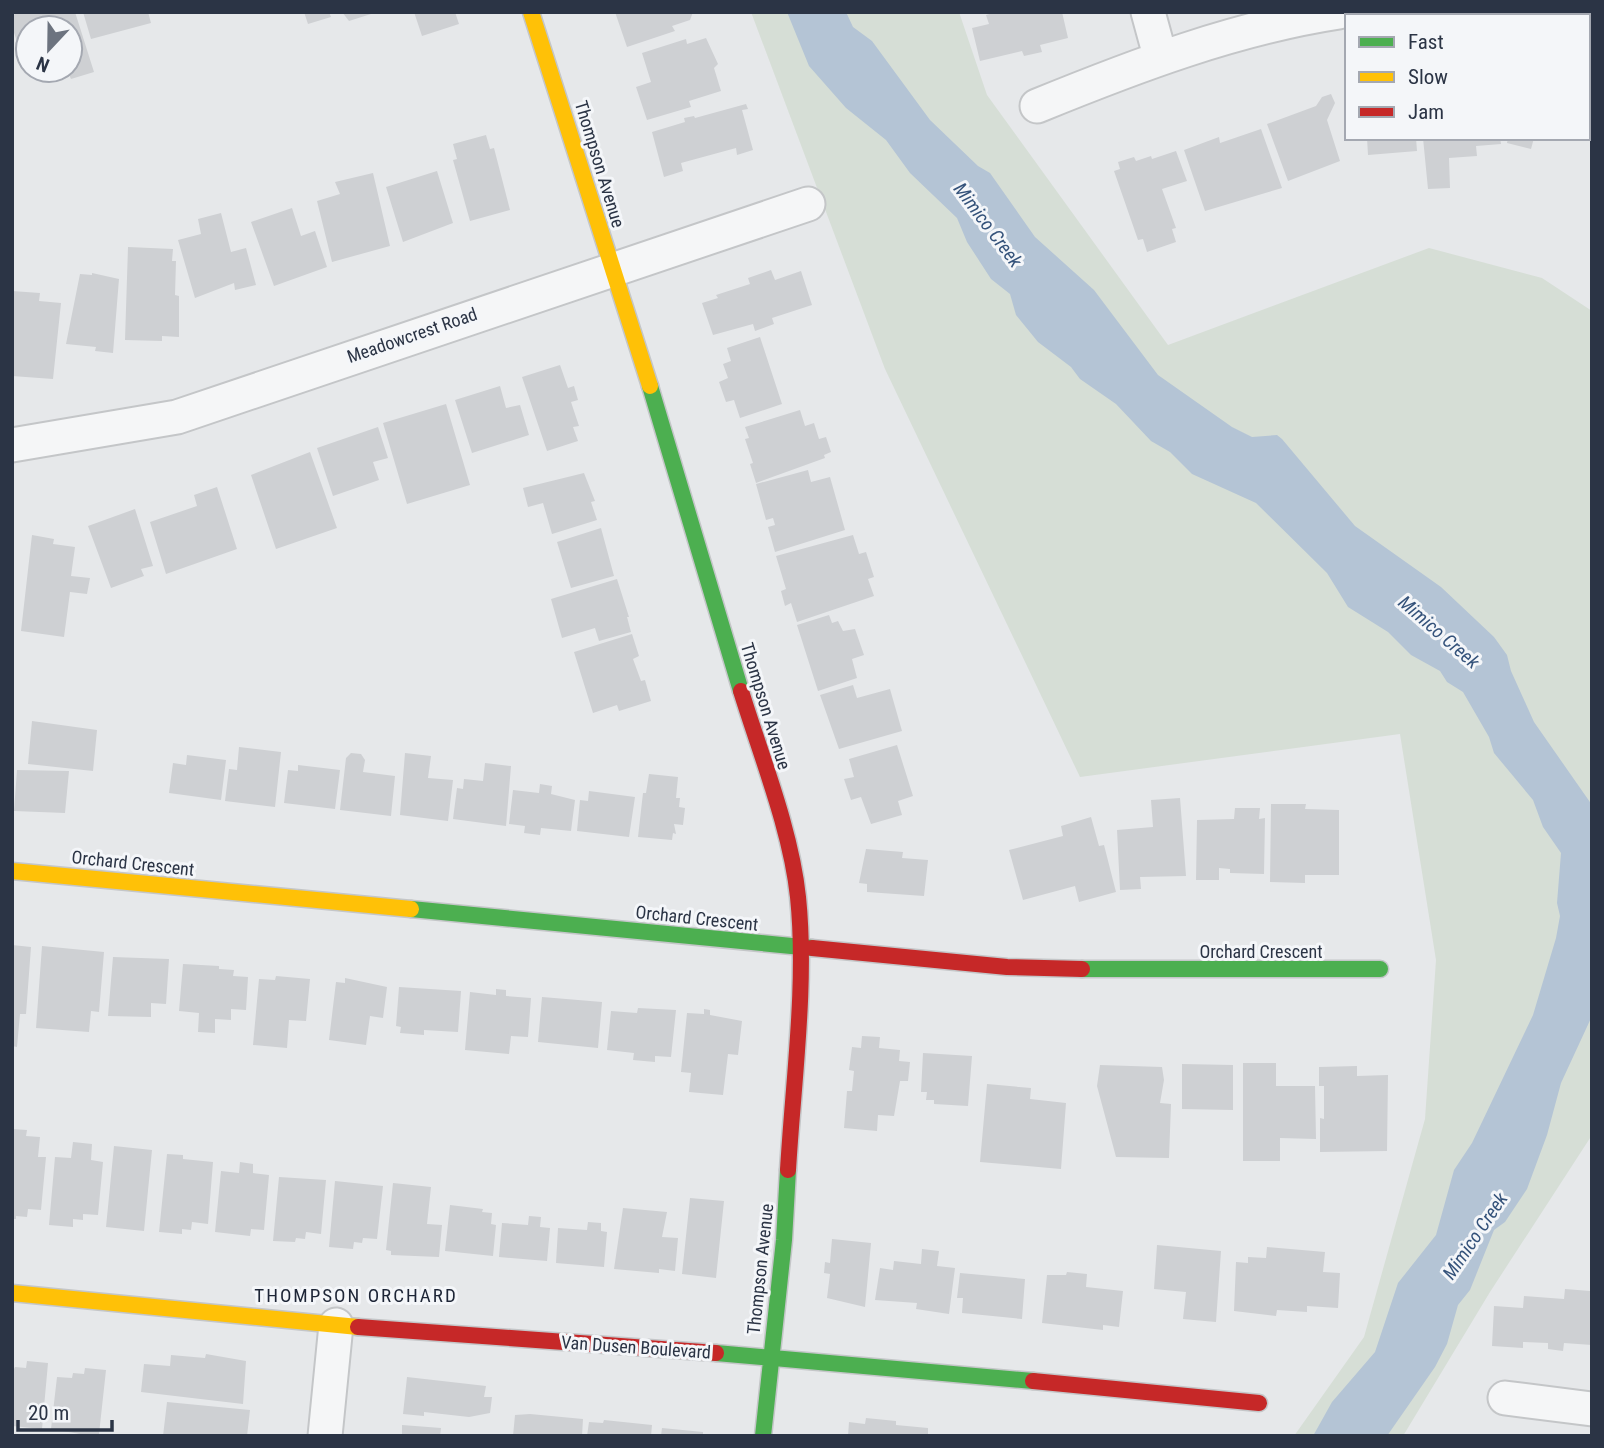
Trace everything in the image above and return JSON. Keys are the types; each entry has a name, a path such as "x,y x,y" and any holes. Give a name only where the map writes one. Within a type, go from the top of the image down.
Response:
{"street":[{"name":"Thompson Avenue","path":"531,12 614,267 784,833 798,895 801,948 784,1240 763,1436"},
{"path":"1148,12 1160,56"},
{"path":"1037,106 1160,56 1298,19 1339,12"},
{"name":"Meadowcrest Road","path":"12,445 177,418 614,267 808,204"},
{"name":"Orchard Crescent","path":"12,871 1007,967 1140,971 1380,969"},
{"name":"Van Dusen Boulevard","path":"12,1293 336,1325 771,1357 1259,1403"},
{"path":"325,1436 336,1325"},
{"path":"1505,1398 1592,1409"}],"shaded area":[{"path":"751,12 959,12 987,95 1168,345 1429,248 1542,278 1592,311 1592,1135 1490,1292 1403,1436 1294,1436 1364,1337 1425,1119 1436,960 1400,734 1080,777 885,369"}],"water":[{"name":"Mimico Creek","path":"787,12 846,12 853,27 872,41 930,120 978,166 990,173 1035,237 1094,290 1158,375 1232,427 1252,437 1277,435 1355,526 1441,587 1494,637 1507,655 1511,671 1534,722 1592,805 1592,1016 1561,1083 1547,1135 1527,1189 1505,1222 1494,1230 1470,1290 1458,1305 1447,1344 1435,1367 1387,1436 1313,1436 1332,1402 1375,1352 1398,1283 1436,1235 1454,1170 1472,1143 1533,1015 1560,916 1557,903 1561,853 1543,827 1533,800 1494,753 1489,737 1463,692 1447,682 1440,671 1411,655 1388,632 1348,607 1327,573 1256,503 1192,474 1170,452 1151,441 1116,404 1080,379 1071,367 1038,342 1016,315 1010,294 991,279 967,242 957,218 910,173 886,140 846,108 809,66"}],"building":[{"path":"75,12 76,14 15,14"},
{"path":"148,12 151,23 91,39 84,14"},
{"path":"304,12 329,12 331,17 308,24"},
{"path":"342,12 370,12 371,14 349,21"},
{"path":"414,12 455,12 459,24 422,36"},
{"path":"615,12 693,12 690,20 672,26 675,31 627,47"},
{"path":"996,12 1062,12 1068,38 1040,45 1042,52 1024,56 1022,51 980,61 972,28 989,24 986,15"},
{"path":"706,38 718,64 714,68 721,91 689,101 691,107 647,120 636,87 651,82 642,53 686,39 687,44"},
{"path":"84,40 94,72 84,75"},
{"path":"1331,94 1335,103 1327,120 1340,161 1288,181 1267,124 1316,106 1322,97"},
{"path":"746,104 748,109 742,110 753,150 737,155 736,148 681,163 683,171 664,177 652,132 685,122 684,118 695,118"},
{"path":"1261,129 1282,188 1205,211 1184,150 1219,137 1220,143"},
{"path":"486,135 490,149 494,148 510,210 470,221 453,160 457,159 453,144"},
{"path":"1367,140 1416,140 1417,151 1368,155"},
{"path":"1423,140 1500,140 1501,144 1476,146 1477,156 1449,158 1450,188 1428,189"},
{"path":"1508,140 1533,140 1531,149 1507,143"},
{"path":"1176,151 1187,181 1162,189 1176,228 1172,229 1176,242 1147,252 1143,239 1138,240 1114,171 1120,169 1118,162 1134,157 1136,161 1151,156 1152,159"},
{"path":"437,171 453,223 403,242 386,187"},
{"path":"373,173 390,246 332,262 317,201 340,194 335,182"},
{"path":"292,208 301,236 315,231 327,267 274,286 251,222"},
{"path":"221,213 231,252 246,248 256,285 235,290 234,283 195,298 178,240 201,234 198,219"},
{"path":"128,247 173,249 172,261 176,261 175,295 179,296 179,337 162,336 162,341 125,340"},
{"path":"771,270 775,280 801,271 812,305 772,318 774,324 755,331 753,324 713,335 702,303 718,298 716,295 750,284 748,278"},
{"path":"92,273 119,279 113,353 95,351 96,347 66,344 80,274"},
{"path":"12,291 40,293 39,301 61,303 53,379 12,376"},
{"path":"760,337 782,404 740,418 734,400 726,402 719,382 728,378 723,364 731,361 727,348"},
{"path":"560,365 568,388 574,386 578,400 571,402 579,426 573,427 578,441 547,451 522,377"},
{"path":"500,386 506,408 520,405 529,435 472,453 455,400"},
{"path":"446,404 470,485 407,504 383,423"},
{"path":"800,410 805,426 814,423 819,439 826,437 831,452 824,455 825,458 756,483 745,439 749,438 745,427"},
{"path":"378,427 388,458 373,462 379,480 333,496 317,448"},
{"path":"310,452 337,528 276,549 251,475"},
{"path":"808,470 811,482 830,477 845,530 775,552 768,527 775,525 773,518 766,520 756,484"},
{"path":"584,473 595,501 591,502 597,520 552,534 543,503 528,507 523,488"},
{"path":"217,487 237,549 166,574 150,522 197,506 194,495"},
{"path":"135,509 153,566 141,569 144,576 111,588 88,526"},
{"path":"601,528 614,576 571,588 557,542"},
{"path":"32,535 54,539 53,544 75,547 71,576 90,578 87,594 70,592 64,637 21,631"},
{"path":"853,535 859,554 866,552 874,577 868,579 874,596 797,622 791,603 785,606 781,591 786,589 776,556"},
{"path":"617,579 631,632 599,641 595,628 562,638 551,599"},
{"path":"829,615 832,623 838,621 843,631 855,629 864,655 852,659 857,678 818,691 797,625"},
{"path":"632,634 639,656 633,659 641,681 645,680 651,701 619,711 617,705 593,713 574,652"},
{"path":"853,685 857,698 890,689 902,731 839,749 820,695"},
{"path":"32,721 97,730 93,771 28,764"},
{"path":"897,745 913,796 898,801 902,815 871,824 861,797 851,800 844,779 854,777 849,759"},
{"path":"239,747 281,752 275,807 225,801 229,769 237,770"},
{"path":"351,753 361,754 365,760 363,772 395,776 391,816 340,810 346,758"},
{"path":"405,753 431,756 428,778 453,780 448,821 400,815"},
{"path":"187,755 226,760 221,800 169,793 173,763 186,765"},
{"path":"485,763 511,766 506,826 453,819 457,788 463,789 464,779 483,781"},
{"path":"298,765 340,770 335,809 284,803 288,770 298,771"},
{"path":"17,770 69,771 65,813 14,811"},
{"path":"649,774 678,777 676,798 680,798 679,807 685,808 683,825 674,824 676,834 673,833 672,840 638,837 643,793 646,793"},
{"path":"540,784 552,786 551,794 575,800 571,831 541,828 540,835 524,833 525,826 509,824 513,790 539,793"},
{"path":"589,791 635,797 629,837 577,831 580,800 588,801"},
{"path":"1180,798 1186,876 1140,877 1141,889 1120,890 1117,830 1153,827 1151,800"},
{"path":"1271,804 1306,804 1305,809 1339,810 1339,875 1305,875 1305,883 1270,882"},
{"path":"1235,808 1260,808 1259,819 1265,818 1264,874 1230,873 1230,869 1219,868 1219,880 1196,880 1197,820 1234,819"},
{"path":"1091,817 1099,846 1104,845 1116,892 1079,902 1075,886 1023,900 1009,850 1063,836 1061,826"},
{"path":"866,849 903,852 902,858 928,860 924,896 867,892 867,884 859,883"},
{"path":"12,945 31,947 26,1014 20,1014 17,1047 12,1046"},
{"path":"42,946 104,952 99,1012 91,1011 89,1032 36,1028"},
{"path":"113,957 169,959 166,1004 151,1003 151,1017 108,1016"},
{"path":"183,964 219,966 219,969 234,970 233,976 248,977 246,1010 231,1009 231,1020 215,1019 215,1033 198,1032 199,1013 179,1011"},
{"path":"276,976 310,979 306,1021 289,1020 287,1048 253,1045 259,979 275,980"},
{"path":"345,978 387,987 383,1018 370,1016 366,1045 329,1040 336,982 345,983"},
{"path":"399,987 461,991 458,1032 424,1030 424,1035 400,1033 401,1027 396,1026"},
{"path":"496,989 506,990 506,996 531,998 528,1037 511,1036 509,1054 465,1050 470,992 496,995"},
{"path":"542,997 602,1002 598,1048 538,1042"},
{"path":"638,1008 676,1010 671,1057 655,1056 655,1062 633,1060 634,1053 607,1050 611,1011 637,1013"},
{"path":"704,1009 710,1010 710,1015 742,1021 738,1055 728,1054 723,1095 689,1092 691,1073 681,1072 687,1013 704,1014"},
{"path":"862,1036 880,1037 879,1048 900,1050 899,1061 910,1062 908,1081 900,1081 894,1116 878,1115 877,1131 844,1128 847,1091 852,1091 854,1071 849,1070 852,1047 861,1048"},
{"path":"923,1053 972,1056 968,1106 934,1104 934,1100 926,1100 927,1092 921,1092"},
{"path":"1243,1063 1276,1063 1276,1086 1315,1086 1316,1139 1280,1138 1280,1161 1243,1161"},
{"path":"1182,1064 1233,1065 1233,1110 1182,1109"},
{"path":"1100,1065 1162,1067 1164,1080 1160,1103 1171,1104 1169,1158 1116,1157 1097,1086"},
{"path":"1357,1066 1357,1076 1388,1075 1387,1151 1320,1152 1324,1086 1319,1086 1319,1067"},
{"path":"987,1084 1031,1088 1030,1099 1066,1103 1061,1169 980,1162"},
{"path":"12,1129 27,1130 26,1136 40,1137 38,1157 46,1157 41,1210 28,1209 27,1217 16,1216 16,1219 12,1219"},
{"path":"73,1142 92,1144 91,1160 103,1162 98,1215 83,1214 83,1220 73,1219 73,1227 49,1225 55,1157 71,1158"},
{"path":"114,1146 152,1150 144,1231 106,1227"},
{"path":"167,1154 183,1155 183,1159 213,1162 208,1224 192,1222 191,1230 182,1229 182,1234 159,1232"},
{"path":"240,1162 253,1164 253,1173 269,1175 264,1230 251,1229 250,1236 215,1232 221,1171 239,1173"},
{"path":"279,1177 326,1180 321,1234 306,1232 305,1239 296,1238 295,1242 273,1241"},
{"path":"335,1181 383,1186 377,1239 363,1238 362,1243 354,1242 353,1249 329,1247"},
{"path":"393,1183 431,1187 427,1224 442,1225 439,1257 391,1255 391,1251 386,1250"},
{"path":"690,1198 724,1201 716,1278 682,1274"},
{"path":"450,1205 483,1209 482,1212 492,1213 491,1224 496,1225 493,1256 445,1251"},
{"path":"623,1208 667,1212 662,1237 678,1238 675,1271 659,1269 659,1273 614,1269"},
{"path":"529,1216 541,1217 540,1227 550,1228 547,1261 499,1257 502,1223 528,1225"},
{"path":"588,1222 601,1223 601,1231 607,1232 604,1267 556,1263 558,1228 587,1230"},
{"path":"832,1239 871,1243 865,1307 827,1298 830,1274 824,1273 825,1262 830,1263"},
{"path":"1157,1245 1221,1251 1216,1322 1183,1319 1186,1292 1154,1289"},
{"path":"1267,1247 1325,1252 1323,1272 1340,1273 1338,1308 1307,1306 1307,1312 1277,1310 1276,1316 1234,1311 1236,1262 1248,1263 1248,1257 1266,1258"},
{"path":"922,1249 939,1251 937,1266 955,1268 949,1314 916,1309 917,1303 875,1300 880,1268 893,1270 894,1261 921,1264"},
{"path":"1067,1272 1087,1274 1086,1287 1123,1291 1119,1327 1103,1325 1103,1330 1042,1323 1047,1275 1066,1275"},
{"path":"960,1273 1025,1279 1022,1319 962,1313 963,1298 957,1298"},
{"path":"1565,1289 1590,1291 1592,1345 1564,1343 1563,1351 1548,1349 1548,1343 1523,1342 1523,1348 1492,1346 1494,1306 1523,1308 1524,1296 1564,1299"},
{"path":"206,1354 246,1361 243,1404 141,1392 144,1364 170,1366 171,1355 205,1358"},
{"path":"27,1361 48,1363 42,1429 12,1426 12,1373 15,1367 26,1368"},
{"path":"85,1368 106,1370 99,1434 92,1436 51,1429 57,1377 72,1378 73,1373 84,1374"},
{"path":"407,1377 486,1386 484,1397 492,1397 490,1413 469,1417 424,1412 424,1416 403,1414"},
{"path":"167,1402 250,1410 247,1436 163,1436"},
{"path":"515,1415 583,1419 582,1436 513,1436"},
{"path":"866,1418 896,1421 896,1425 928,1428 928,1436 848,1436 849,1422 865,1424"},
{"path":"604,1420 652,1425 651,1436 587,1436 589,1422 603,1423"},
{"path":"402,1425 441,1428 440,1436 402,1436"},
{"path":"662,1428 703,1432 703,1436 661,1436"}],"traffic: fast":[{"path":"650,386 741,691"},
{"path":"411,909 812,948"},
{"path":"1082,969 1380,969"},
{"path":"763,1436 784,1240 788,1170"},
{"path":"716,1353 1033,1381"}],"traffic: slow":[{"path":"531,12 650,386"},
{"path":"12,871 411,909"},
{"path":"12,1293 358,1327"}],"traffic: jam":[{"path":"741,691 782,820 798,897 800,999 788,1170"},
{"path":"812,948 1007,967 1082,969"},
{"path":"358,1327 716,1353"},
{"path":"1033,1381 1259,1403"}],"district":[{"name":"THOMPSON ORCHARD","path":"356,1295"}]}
